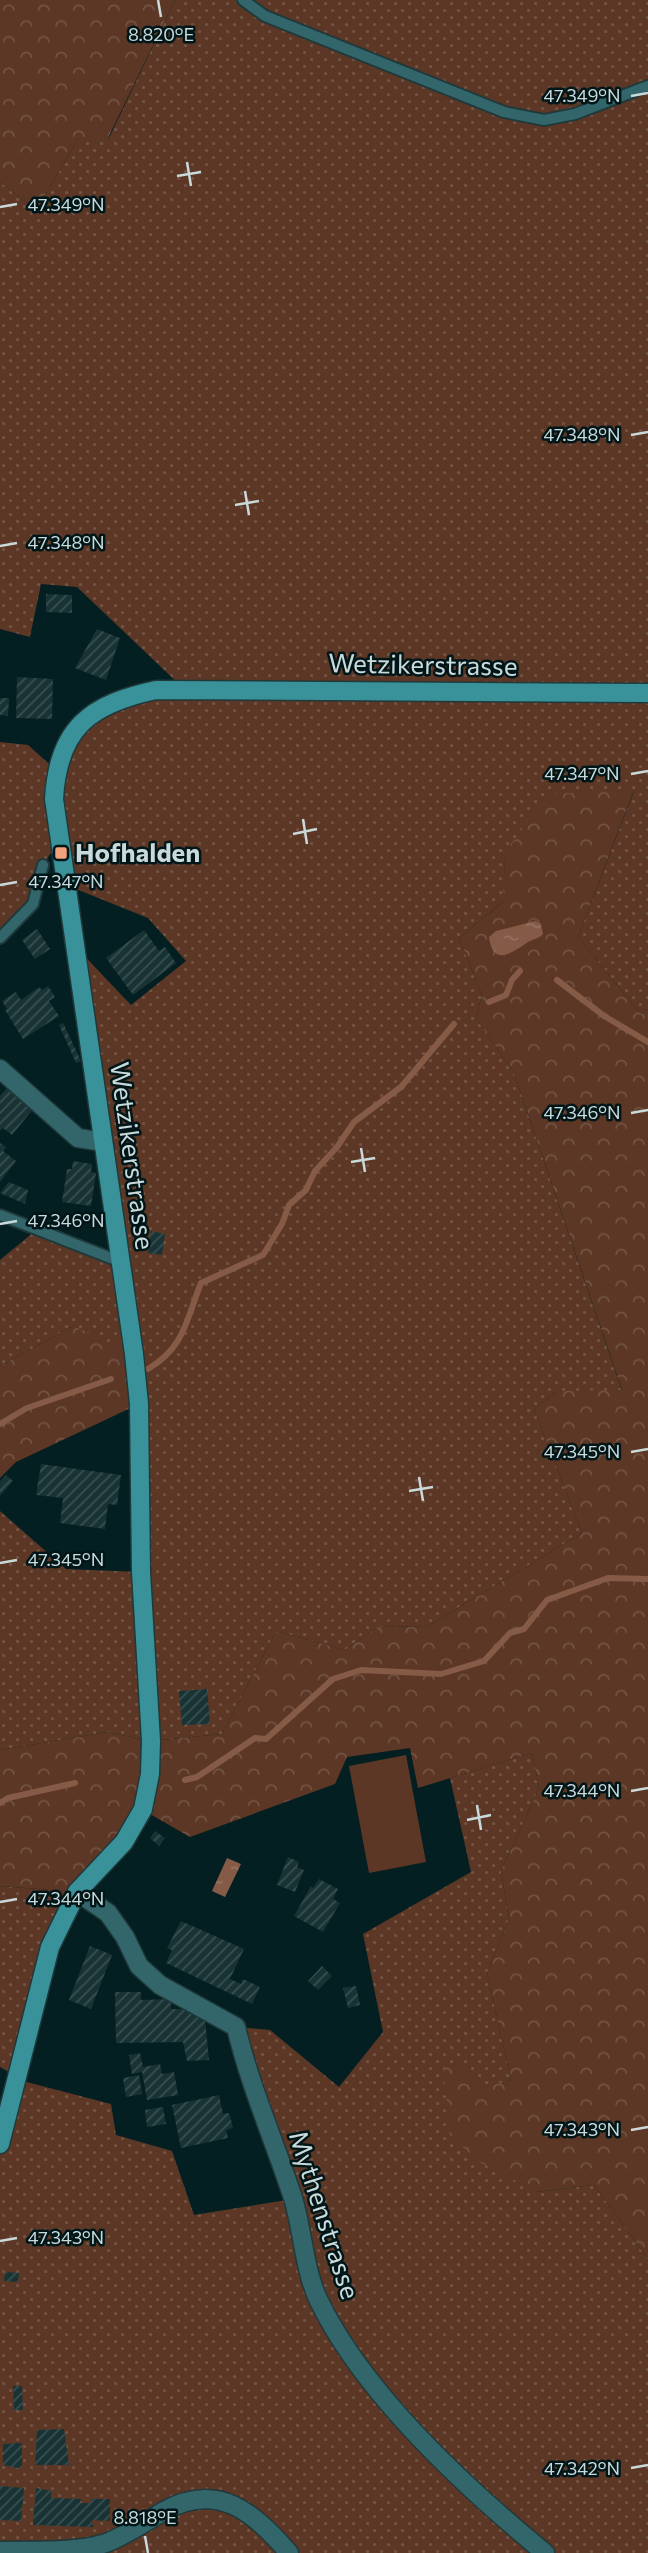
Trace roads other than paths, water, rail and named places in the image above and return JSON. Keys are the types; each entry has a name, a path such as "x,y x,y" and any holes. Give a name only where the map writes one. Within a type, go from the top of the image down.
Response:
{"street":[{"name":"Wetzikerstrasse","path":"0,2144 50,1947 60,1921 77,1892 124,1842 143,1809 150,1774 141,1572 139,1404 54,799 56,770 62,748 81,722 101,706 126,696 156,690 648,693"},
{"path":"0,1069 78,1139 103,1142"},
{"name":"Mythenstrasse","path":"77,1892 108,1913 125,1937 139,1966 160,1986 236,2027 246,2071 293,2199 318,2299 351,2353 419,2437 489,2506 545,2553"},
{"path":"0,2552 75,2549 104,2544 165,2510 192,2500 220,2499 242,2508 289,2553"}],"lane":[{"path":"243,0 265,16 504,111 544,120 575,114 648,86"},
{"path":"0,938 33,904 43,865"},
{"path":"0,1216 121,1262"}],"water":[{"path":"535,921 541,924 541,936 511,953 495,953 489,937 496,931"},
{"path":"227,1858 241,1864 225,1897 212,1891"}],"waterway":[{"path":"489,1002 506,995 512,980 520,971"},
{"path":"557,980 604,1016 648,1042"},
{"path":"148,1369 160,1361 177,1342 201,1283 263,1255 282,1224 289,1205 306,1190 315,1171 337,1147 354,1122 401,1087 454,1024"},
{"path":"0,1424 27,1408 111,1379"},
{"path":"185,1780 197,1777 255,1738 266,1739 333,1679 361,1670 441,1674 484,1661 510,1633 524,1629 547,1600 608,1578 648,1579"},
{"path":"0,1803 8,1798 75,1783"}],"place":[{"name":"Hofhalden","path":"61,853"}]}
